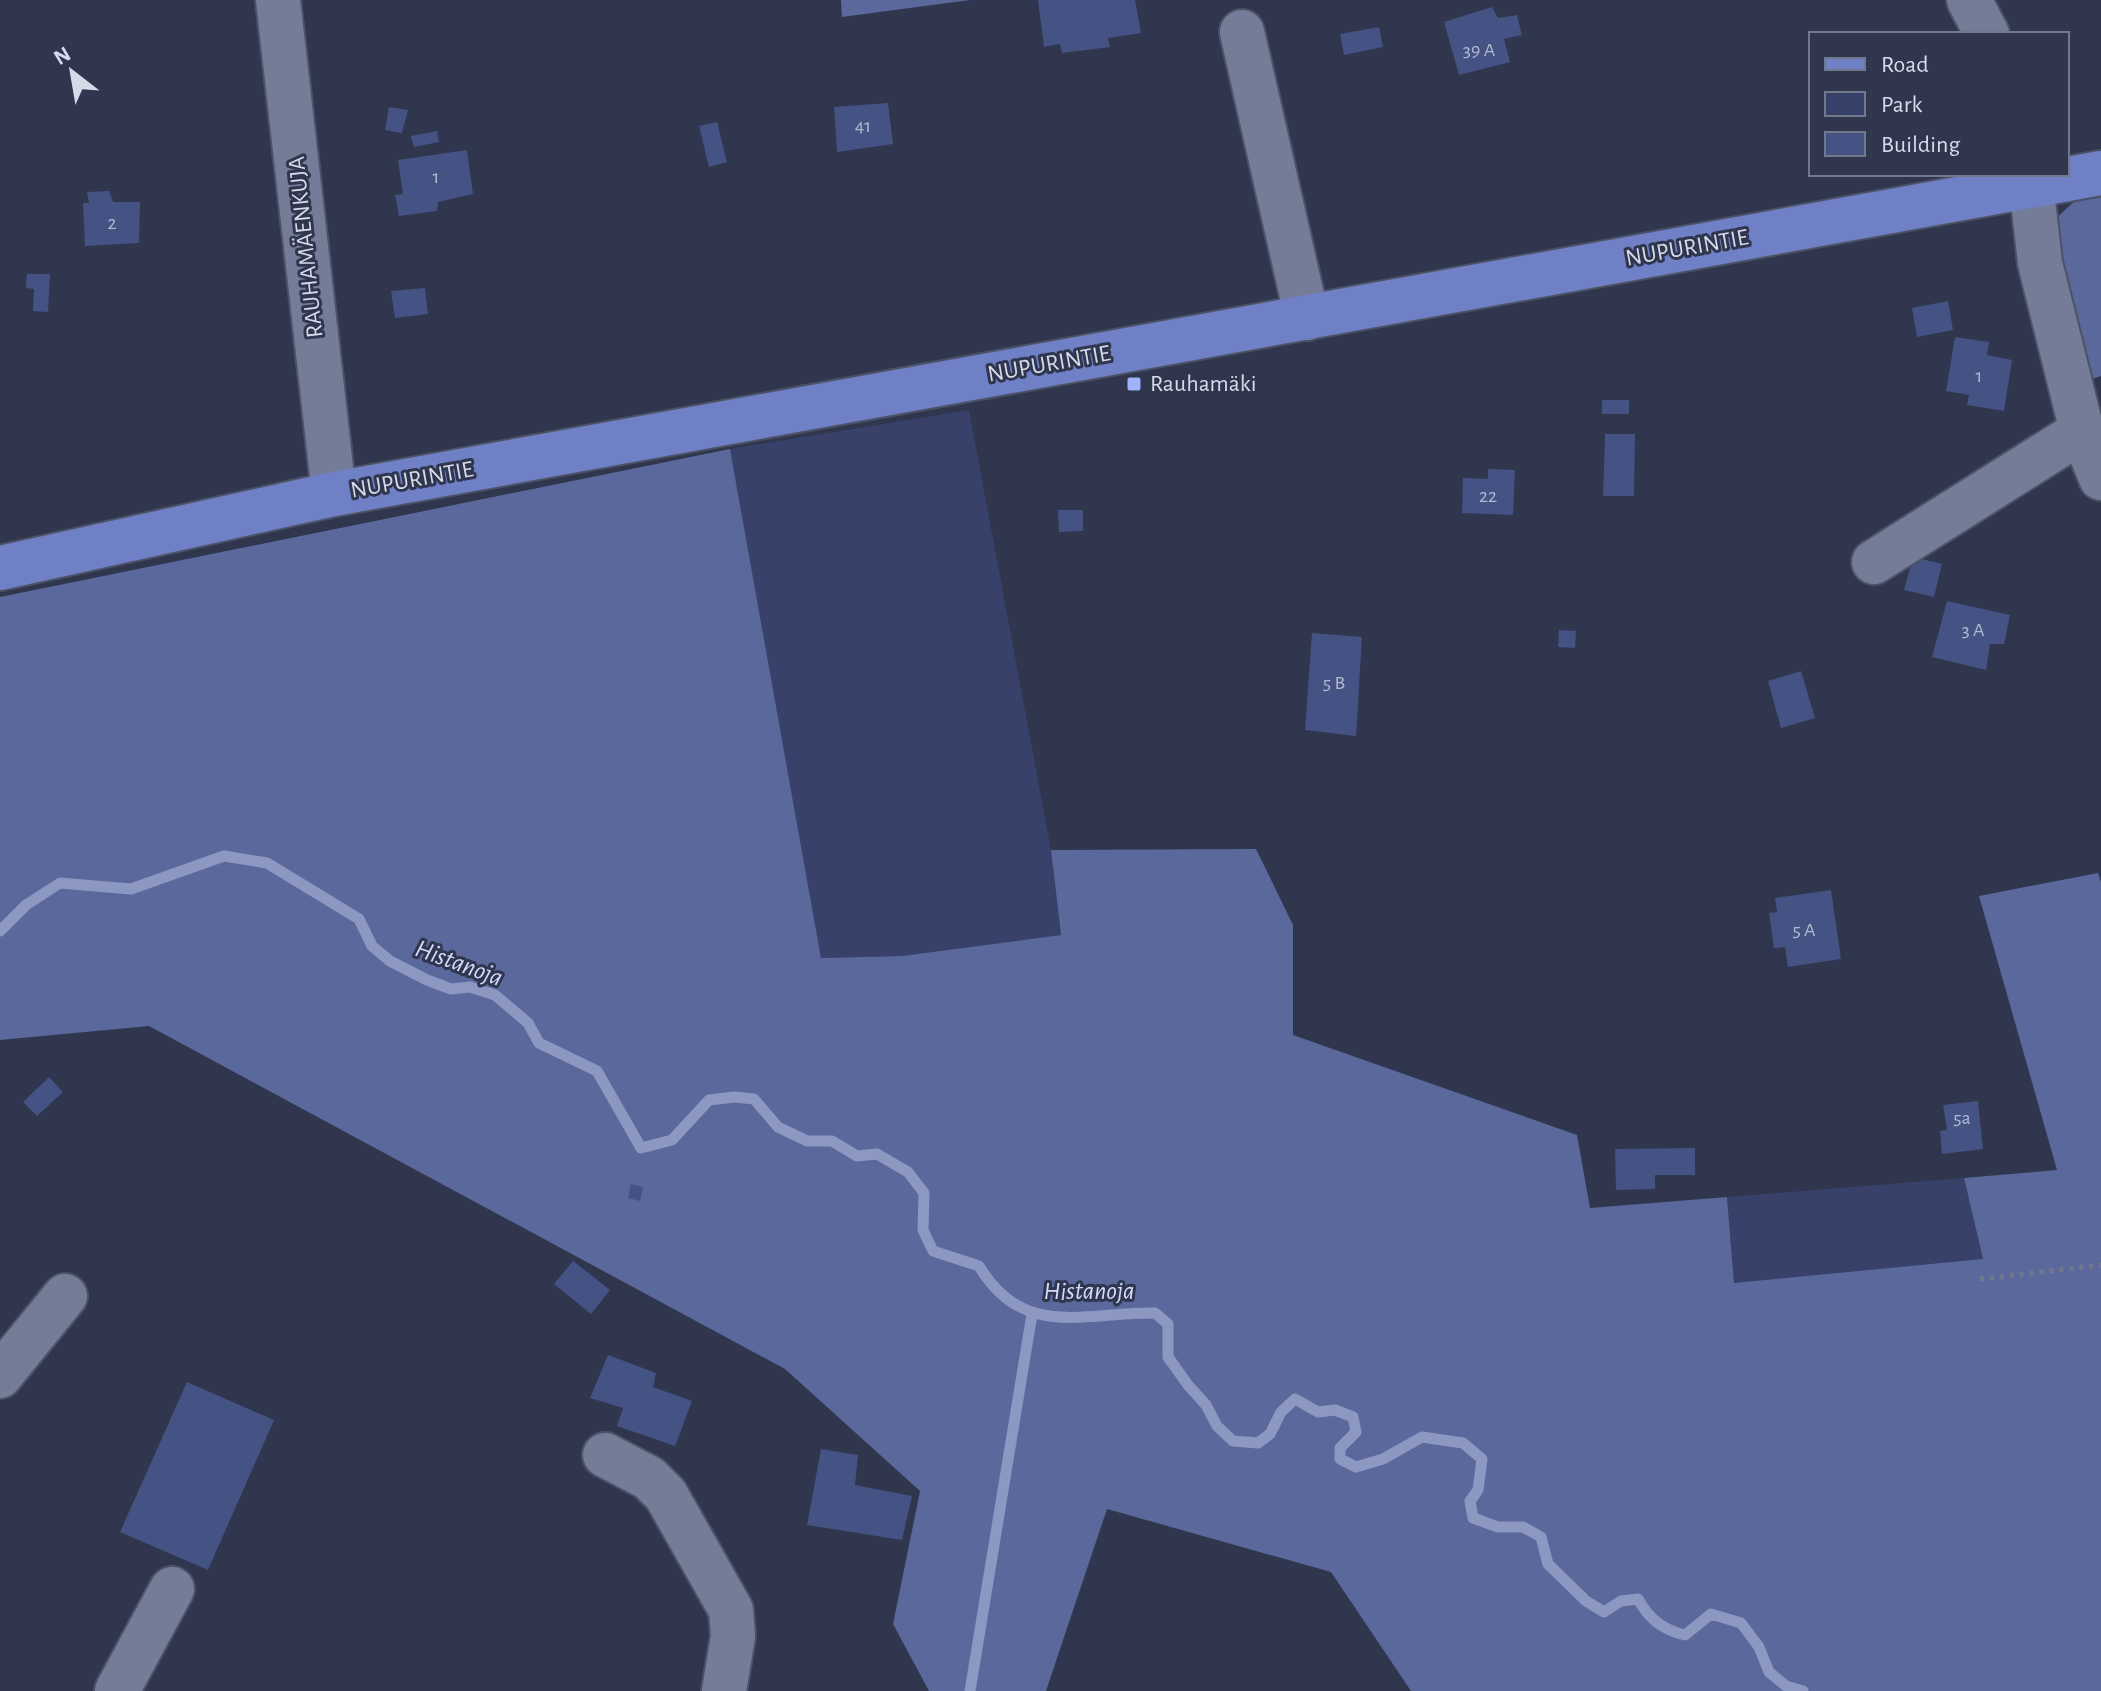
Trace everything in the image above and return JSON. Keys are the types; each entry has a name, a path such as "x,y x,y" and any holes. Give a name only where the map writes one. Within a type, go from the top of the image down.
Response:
{"main road":[{"name":"NUPURINTIE","path":"0,568 334,494 1307,318 2031,180 2101,173"}],"street":[{"name":"RAUHAMÄENKUJA","path":"278,0 334,494"},
{"path":"1969,0 1986,32"},
{"path":"1242,32 1307,318"},
{"path":"2031,180 2040,263 2082,431 2101,478"},
{"path":"1874,562 2082,431"},
{"path":"0,1376 65,1296"},
{"path":"605,1455 649,1478 666,1495 731,1610 733,1636 724,1691"},
{"path":"117,1691 172,1589"}],"path":[{"path":"1980,1279 2101,1265"}],"green space":[{"path":"969,410 1051,850 1061,935 902,956 821,958 730,449"},
{"path":"1964,1178 1983,1260 1734,1283 1727,1197"}],"shaded area":[{"path":"841,0 970,0 842,17"},
{"path":"2101,192 2101,376 2087,381 2051,223 2080,196"},
{"path":"730,449 821,958 902,956 1061,935 1051,850 1256,849 1293,925 1293,1035 1577,1135 1590,1208 1727,1197 1734,1283 1983,1259 1964,1178 2057,1170 1979,896 2098,873 2101,882 2101,1691 1411,1691 1331,1572 1107,1509 1046,1691 929,1691 893,1624 920,1491 785,1369 149,1026 0,1040 0,597"}],"building":[{"path":"1038,0 1135,0 1141,33 1108,38 1110,47 1062,53 1060,44 1044,47"},
{"path":"1492,7 1498,18 1517,15 1522,35 1504,39 1510,62 1459,75 1444,22"},
{"path":"1379,27 1383,47 1344,55 1340,34"},
{"path":"888,103 893,144 837,152 834,107"},
{"path":"389,107 408,110 402,133 385,130"},
{"path":"717,122 727,162 709,167 699,126"},
{"path":"437,131 439,142 414,147 411,136"},
{"path":"467,150 473,194 438,202 437,211 399,216 395,195 403,194 398,160"},
{"path":"109,191 113,202 140,202 139,243 85,246 83,203 89,203 87,192"},
{"path":"27,274 50,274 48,312 33,311 34,289 26,288"},
{"path":"425,288 428,314 395,318 391,291"},
{"path":"1948,301 1953,330 1917,337 1912,308"},
{"path":"1955,337 1989,342 1987,355 2012,360 2004,411 1967,405 1969,395 1946,391"},
{"path":"1602,400 1629,400 1629,414 1602,414"},
{"path":"1605,434 1635,434 1634,496 1603,496"},
{"path":"1488,469 1515,470 1513,515 1462,513 1463,478 1488,479"},
{"path":"1058,510 1083,510 1083,531 1059,532"},
{"path":"1913,557 1942,564 1934,597 1904,590"},
{"path":"1947,601 2010,615 2004,644 1990,644 1986,670 1932,657"},
{"path":"1559,630 1576,631 1575,648 1558,647"},
{"path":"1312,633 1362,637 1356,736 1305,730"},
{"path":"1801,671 1815,718 1781,728 1768,681"},
{"path":"1831,890 1841,959 1788,967 1785,947 1774,948 1769,913 1777,912 1775,898"},
{"path":"49,1077 63,1092 37,1116 23,1102"},
{"path":"1978,1101 1983,1149 1942,1154 1940,1131 1947,1130 1943,1105"},
{"path":"1695,1148 1695,1175 1655,1175 1655,1189 1616,1190 1615,1149"},
{"path":"631,1184 643,1187 640,1201 628,1198"},
{"path":"573,1261 610,1290 591,1314 554,1284"},
{"path":"608,1355 656,1373 653,1387 692,1401 675,1446 617,1426 623,1408 590,1398"},
{"path":"187,1382 274,1420 208,1570 120,1532"},
{"path":"821,1449 858,1455 855,1485 912,1496 902,1540 807,1525"}],"waterway":[{"name":"Histanoja","path":"0,931 26,905 60,883 131,889 224,856 267,863 359,919 372,946 390,961 451,989 470,987 495,995 528,1023 539,1043 597,1071 641,1148 672,1140 709,1100 734,1097 754,1099 778,1127 807,1141 832,1141 857,1156 877,1154 908,1172 924,1193 923,1230 933,1251 979,1266 996,1289 1015,1304 1057,1317 1155,1313 1168,1324 1168,1357 1206,1405 1217,1426 1233,1441 1258,1443 1270,1434 1281,1412 1295,1399 1318,1412 1335,1410 1353,1417 1356,1432 1340,1448 1340,1459 1356,1467 1383,1459 1422,1437 1463,1443 1482,1459 1478,1490 1470,1501 1473,1518 1498,1527 1523,1527 1541,1537 1548,1564 1586,1601 1604,1612 1621,1601 1638,1599 1657,1623 1685,1635 1711,1614 1741,1623 1759,1647 1769,1672 1786,1686 1803,1691"},
{"path":"970,1691 1032,1314"}],"place":[{"name":"Rauhamäki","path":"1134,384"}]}
